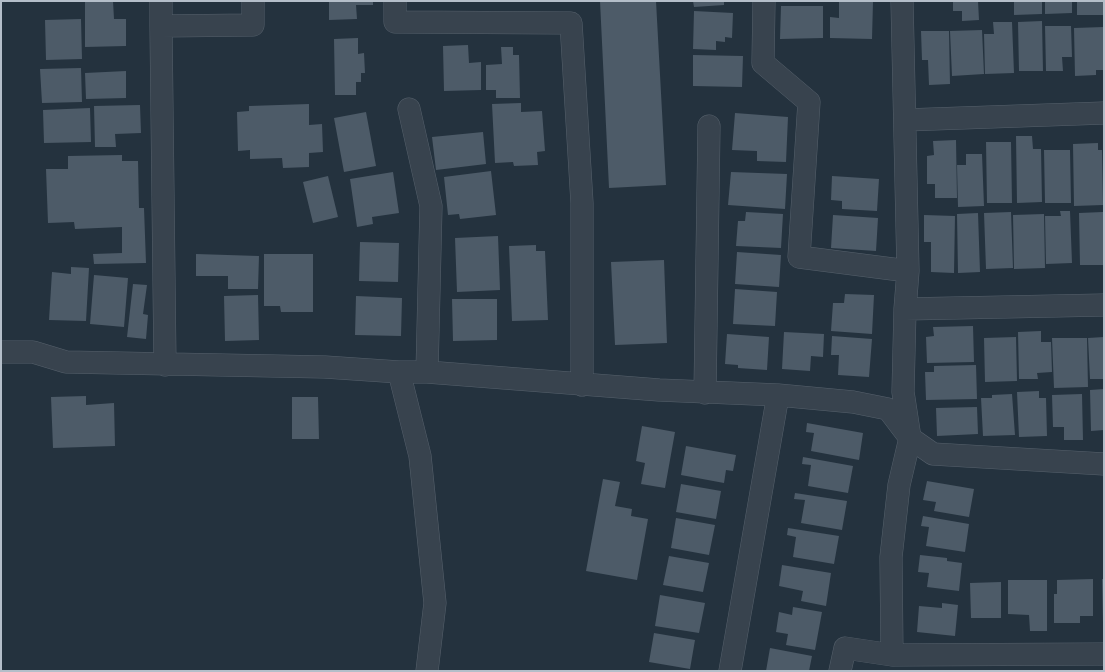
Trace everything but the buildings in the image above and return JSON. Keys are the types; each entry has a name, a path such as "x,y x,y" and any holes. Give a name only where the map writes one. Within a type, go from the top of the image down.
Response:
{"street":[{"path":"160,1 162,26 165,365"},
{"path":"162,26 253,25 253,1"},
{"path":"394,1 395,22 571,23 582,203 582,385"},
{"path":"764,1 763,63 810,102 800,257 908,271"},
{"path":"892,655 891,557 899,485 910,438 903,392 905,309 908,271 902,1"},
{"path":"409,109 431,206 427,372"},
{"path":"905,120 1104,113"},
{"path":"705,393 709,126"},
{"path":"905,309 1104,305"},
{"path":"1,352 33,352 66,362 325,367 399,372 427,372 582,385 705,393 778,395 853,402 888,409 910,438 933,454 1104,464"},
{"path":"399,372 420,456 435,603 427,671"},
{"path":"730,671 778,395"},
{"path":"840,671 845,648 956,662 1104,654"}]}
